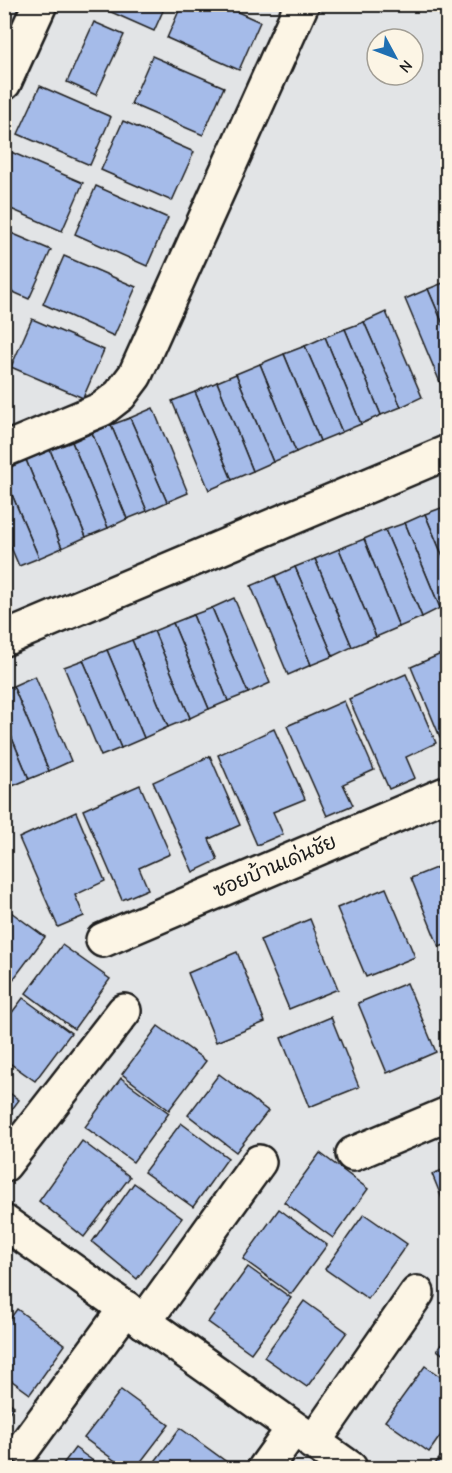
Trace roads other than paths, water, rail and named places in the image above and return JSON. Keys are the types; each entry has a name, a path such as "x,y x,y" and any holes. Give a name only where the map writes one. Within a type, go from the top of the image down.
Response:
{"street":[{"path":"4,83 40,4"},
{"path":"4,450 102,409 120,395 135,375 302,4"},
{"path":"4,639 447,452"},
{"name":"ซอยบ้านเด่นชัย","path":"103,939 447,793"},
{"path":"4,1165 124,1011"},
{"path":"353,1154 447,1114"},
{"path":"24,1447 259,1162"},
{"path":"4,1222 350,1468"},
{"path":"265,1468 303,1436 417,1293"}]}
